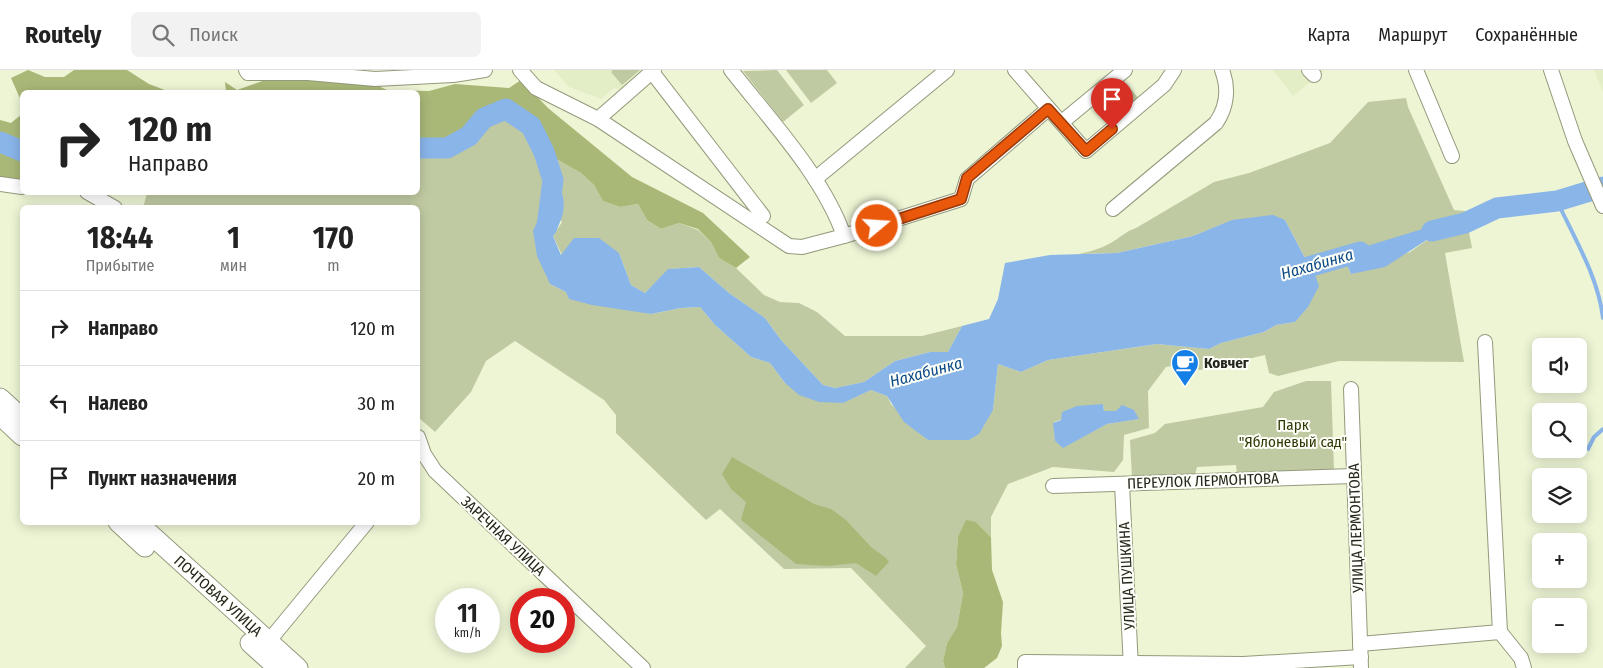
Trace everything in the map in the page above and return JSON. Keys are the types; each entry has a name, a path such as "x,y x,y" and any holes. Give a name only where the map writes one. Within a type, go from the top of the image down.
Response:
{"main road":[{"path":"0,398 20,416"},
{"path":"0,415 20,434"},
{"name":"ПОЧТОВАЯ УЛИЦА","path":"121,525 278,668"},
{"name":"ПОЧТОВАЯ УЛИЦА","path":"140,525 298,668"}],"street":[{"path":"246,70 248,72 308,73 375,79 453,76 486,70"},
{"path":"520,70 536,88 598,119 789,246 802,247 844,236 961,199 967,178 1048,109"},
{"path":"731,70 815,179 836,214 844,236"},
{"path":"815,179 947,70"},
{"path":"1015,70 1086,151 1164,85 1174,70"},
{"path":"1062,122 1125,70"},
{"path":"1113,209 1216,123 1223,114 1225,100 1226,87 1222,70"},
{"path":"1416,70 1452,156"},
{"path":"1551,70 1575,141 1603,206"},
{"path":"598,119 653,71 763,216"},
{"path":"0,184 20,187"},
{"path":"92,195 110,205"},
{"path":"1485,342 1500,632 1521,658 1524,668"},
{"name":"УЛИЦА ЛЕРМОНТОВА","path":"1350,389 1361,656"},
{"name":"ЗАРЕЧНАЯ УЛИЦА","path":"421,458 643,668"},
{"name":"ПЕРЕУЛОК ЛЕРМОНТОВА","path":"1054,486 1354,476"},
{"name":"УЛИЦА ПУШКИНА","path":"1122,484 1131,666"},
{"path":"268,642 365,525"},
{"path":"1025,665 1243,666 1361,656 1500,632"}],"shaded area":[{"path":"554,70 645,70 621,90 614,88 601,99 569,87"},
{"path":"1273,70 1325,70 1293,96"},
{"path":"1594,70 1603,70 1603,92"}],"green space":[{"path":"28,70 45,77 64,77 74,70 127,70 149,84 165,90 20,90 20,98 11,78"},
{"path":"613,70 640,70 622,85 611,72"},
{"path":"777,70 804,105 783,122 743,71"},
{"path":"786,70 827,70 837,83 811,103"},
{"path":"282,74 361,78 387,90 237,90"},
{"path":"521,80 548,108 632,177 703,213 750,257 736,268 719,258 711,242 698,229 679,223 661,229 647,220 638,204 620,207 603,201 594,185 581,173 544,152 531,126 506,109 484,118 469,136 447,148 420,148 420,91 429,91 455,84 509,88"},
{"path":"225,82 237,90 226,90"},
{"path":"1128,86 1141,101 1111,125 1099,110"},
{"path":"1406,98 1408,107 1454,210 1465,211 1472,248 1445,253 1464,362 1339,361 1278,376 1269,373 1265,355 1200,370 1183,364 1166,367 1148,391 1149,428 1124,435 1123,460 1114,472 1053,467 1008,484 991,517 991,537 976,522 958,537 956,564 963,593 957,627 947,643 943,661 945,668 905,668 926,646 851,568 784,569 720,509 706,520 616,433 616,415 604,400 515,341 486,361 471,392 435,432 420,419 420,205 144,205 146,195 420,195 420,148 469,136 484,118 506,109 531,126 544,152 581,173 594,185 603,201 620,207 638,204 647,220 661,229 679,223 698,230 711,242 719,258 736,268 764,295 780,302 799,303 817,312 845,336 922,336 962,326 948,352 930,352 895,361 864,382 835,388 823,385 781,340 765,318 729,293 699,267 669,269 645,293 631,285 619,253 562,255 553,236 562,222 545,204 550,284 566,292 651,314 681,308 700,307 715,325 751,357 770,363 785,383 842,403 871,390 887,396 891,404 928,440 943,439 993,410 998,364 1021,372 1048,360 1157,344 1209,349 1221,343 1264,332 1276,325 1295,322 1313,269 1325,265 1323,259 1307,262 1285,220 1233,220 1193,236 1117,253 1079,254 1110,243 1214,182 1249,173 1330,143 1368,102","holes":["1460,220 1461,228 1436,234 1410,252 1351,274 1345,260 1395,238","1103,404 1104,411 1116,411 1138,419 1107,424 1063,447 1055,441 1054,422"]},
{"path":"20,116 20,184 0,181 0,120 11,123"},
{"name":"Парк \"Яблоневый сад\"","path":"1306,381 1331,381 1334,471 1237,475 1236,465 1197,467 1194,478 1132,478 1130,440 1155,433 1165,424 1263,407 1274,392"},
{"path":"732,457 814,504 831,509 846,520 871,547 889,562 876,576 856,563 827,566 796,564 741,520 746,502 731,489 722,474"},
{"path":"966,520 976,522 991,537 992,570 1003,602 1002,646 997,658 984,668 945,668 943,661 947,643 957,627 963,593 956,564 958,537"}],"water":[{"path":"560,189 564,207 559,225 553,236 561,255 574,238 599,238 619,253 631,285 645,293 668,269 699,267 729,293 765,318 781,340 823,385 835,388 864,382 895,361 930,352 948,352 962,326 989,319 998,299 1005,263 1050,255 1117,253 1193,236 1232,220 1273,215 1285,220 1307,262 1324,259 1326,265 1313,269 1319,286 1308,307 1295,322 1276,325 1264,332 1221,343 1209,349 1157,344 1048,360 1021,372 998,364 993,410 979,434 969,440 928,440 904,422 887,396 871,390 843,403 819,402 799,395 785,383 770,363 751,357 715,325 700,307 681,308 651,314 592,305 569,299 566,292 550,284 537,256 533,231 545,204"},
{"path":"1460,220 1461,227 1436,234 1385,267 1351,274 1345,260 1332,263 1331,257 1429,227"},
{"path":"1103,404 1104,411 1116,411 1122,405 1134,410 1139,419 1107,424 1063,448 1055,441 1053,423 1061,420 1062,412 1077,406"}],"waterway":[{"name":"Нахабинка","path":"420,148 447,148 469,136 484,118 506,109 531,126 544,152 553,180 547,227"},
{"name":"Нахабинка","path":"0,142 20,150"},
{"name":"Нахабинка","path":"1432,231 1465,223 1497,208 1557,201 1603,187"},
{"path":"1557,201 1591,273 1603,318"},
{"name":"Нахабинка","path":"1298,270 1360,252"},
{"path":"1588,449 1594,437 1603,429"}],"place":[{"name":"Ковчег","path":"1185,387"}],"route":[{"path":"877,226 961,199 967,178 1048,109 1062,122 1086,151 1112,129"}]}
